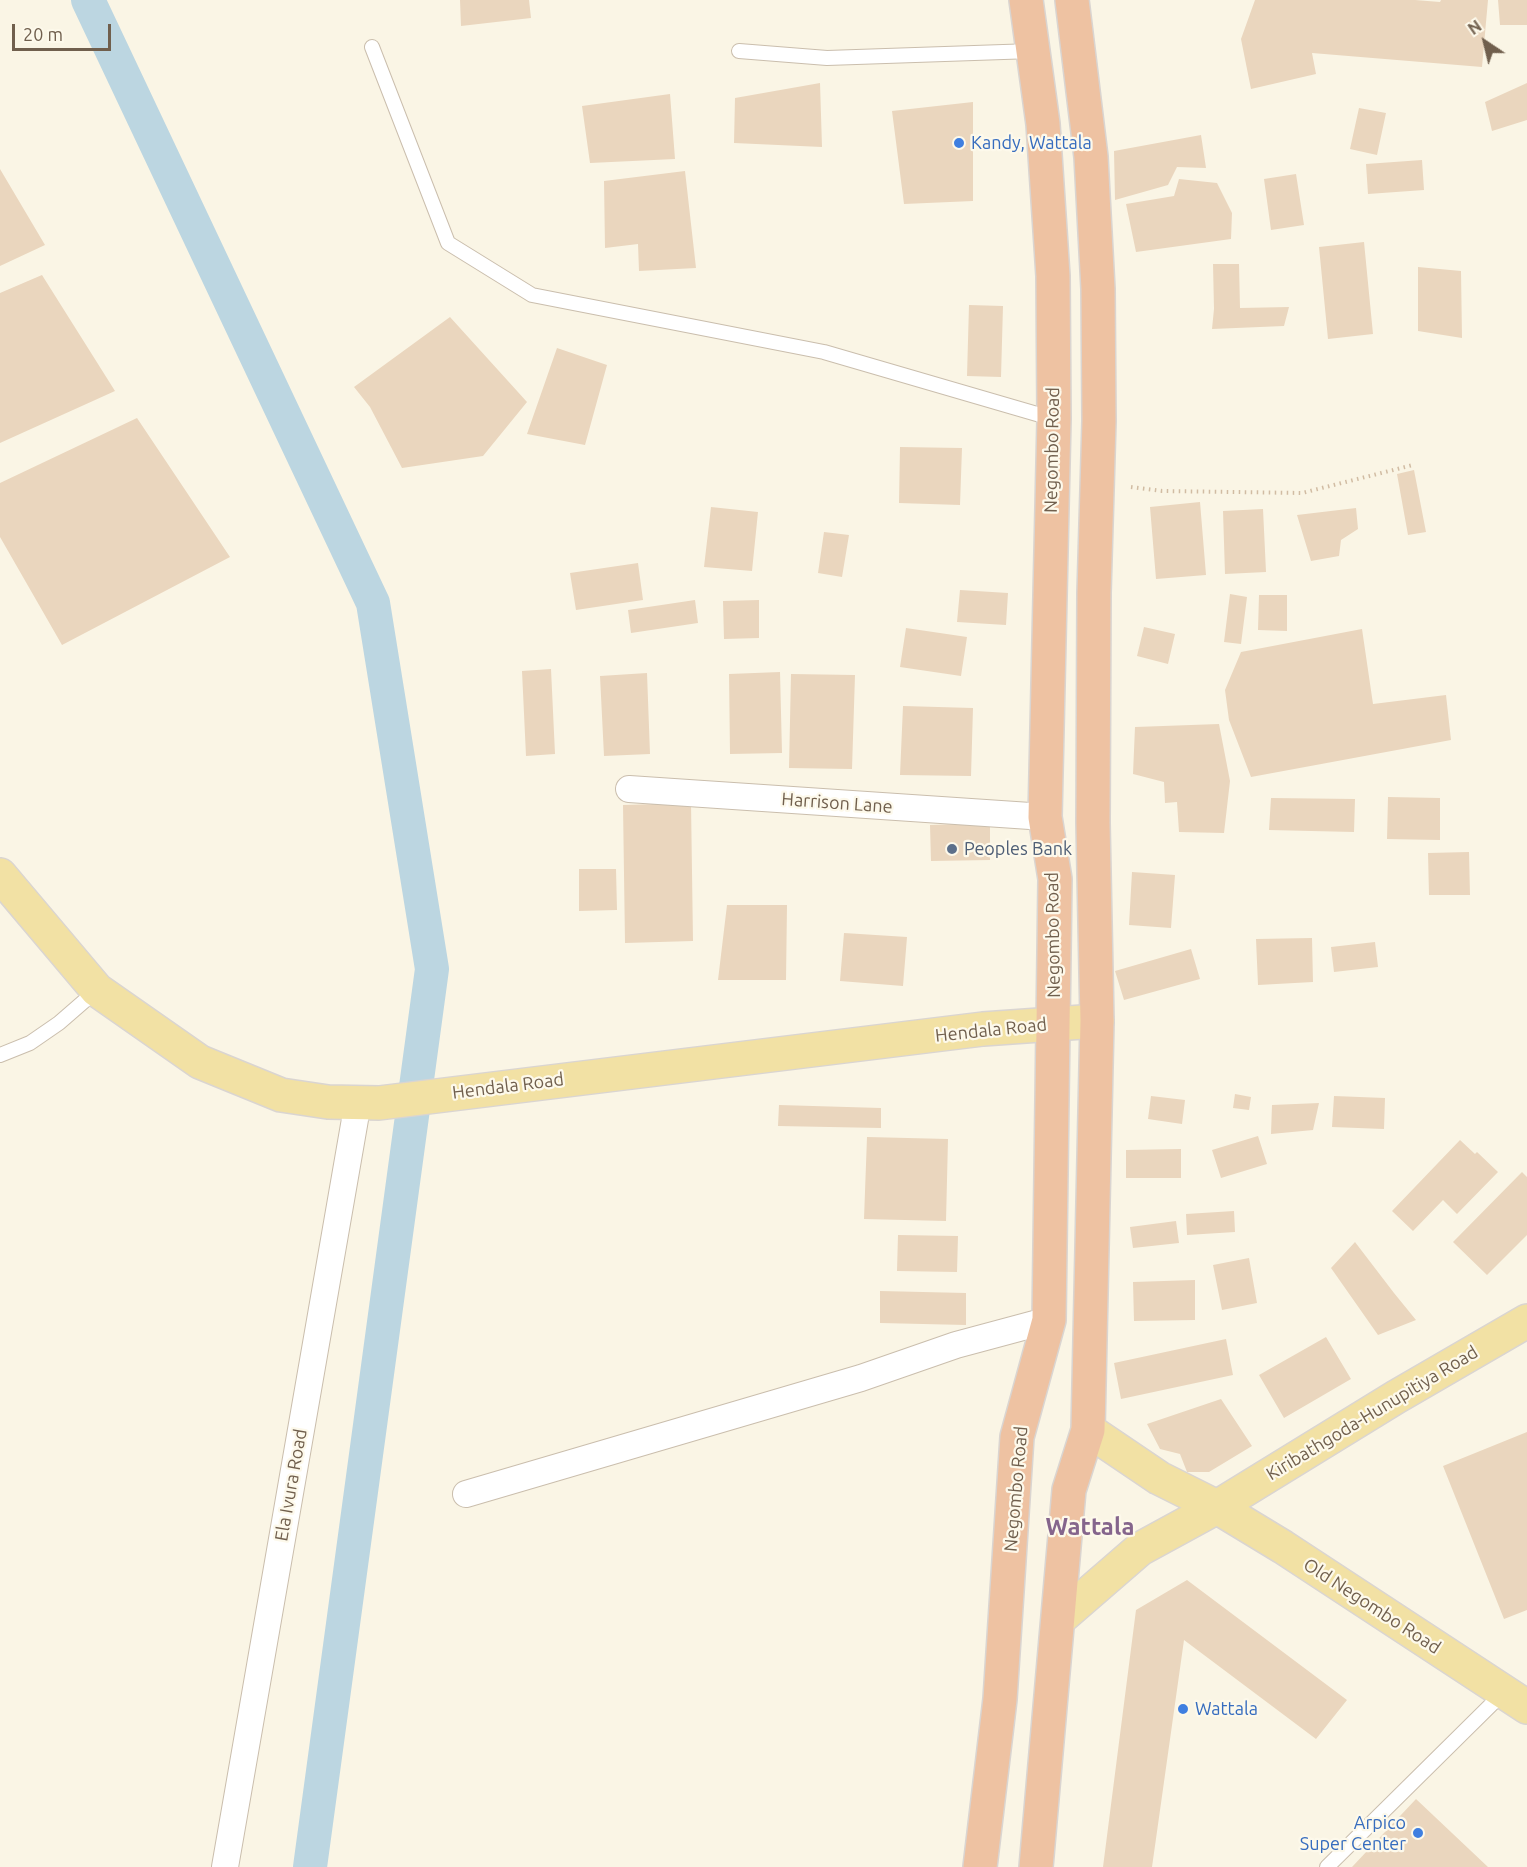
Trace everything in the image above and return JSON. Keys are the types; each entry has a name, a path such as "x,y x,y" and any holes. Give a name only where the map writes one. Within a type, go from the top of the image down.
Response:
{"highway":[{"name":"Negombo Road","path":"980,1867 1000,1699 1017,1437 1049,1320 1055,879 1045,817 1054,418 1053,276 1043,124 1026,0"},
{"path":"1036,1867 1070,1490 1088,1430 1097,1021 1094,593 1099,421 1098,289 1092,168 1072,0"}],"main road":[{"name":"Hendala Road","path":"0,875 97,990 200,1062 280,1095 328,1102 369,1102 983,1029 1097,1021"},
{"name":"Kiribathgoda-Hunupitiya Road","path":"1058,1620 1140,1549 1216,1507 1396,1397 1527,1321"},
{"name":"Old Negombo Road","path":"1088,1430 1159,1478 1216,1507 1283,1547 1515,1699"}],"street":[{"name":"Harrison Lane","path":"629,789 1045,817"},
{"name":"Ela Ivura Road","path":"225,1867 369,1102"},
{"path":"466,1494 861,1378 956,1345 1049,1320"}],"lane":[{"path":"372,47 448,243 532,295 824,352 1054,418"},
{"path":"739,51 827,58 1033,51"},
{"path":"0,1055 30,1043 59,1023 97,990"},
{"path":"1327,1867 1515,1699"}],"path":[{"path":"1097,484 1162,490 1302,493 1413,465"}],"building":[{"path":"460,0 529,0 531,18 461,26"},
{"path":"1255,0 1440,2 1441,0 1488,0 1482,67 1312,53 1316,74 1251,89 1241,39"},
{"path":"1498,0 1527,0 1527,25 1500,25"},
{"path":"820,83 822,147 734,143 735,98"},
{"path":"1527,83 1527,120 1492,131 1485,102"},
{"path":"670,94 675,159 590,163 582,106"},
{"path":"973,102 973,201 904,204 892,111"},
{"path":"1359,108 1386,113 1377,155 1350,149"},
{"path":"1201,135 1206,168 1177,167 1168,185 1115,200 1114,151"},
{"path":"1422,160 1424,190 1368,194 1366,164"},
{"path":"0,169 45,245 0,266"},
{"path":"685,171 696,268 639,271 638,244 605,248 604,181"},
{"path":"1296,174 1304,225 1271,230 1264,179"},
{"path":"1179,179 1217,183 1232,213 1231,239 1136,252 1126,204 1174,196"},
{"path":"1364,242 1373,334 1328,339 1319,247"},
{"path":"1213,264 1239,264 1240,308 1289,307 1284,326 1212,329"},
{"path":"1418,267 1461,271 1462,338 1418,331"},
{"path":"42,275 115,391 0,443 0,293"},
{"path":"969,305 1003,306 1001,377 967,376"},
{"path":"450,317 527,402 483,456 402,468 370,407 354,387"},
{"path":"557,348 607,365 585,445 527,434"},
{"path":"137,418 230,557 62,645 0,537 0,483"},
{"path":"900,447 962,448 960,505 899,503"},
{"path":"1414,470 1426,532 1408,535 1397,474"},
{"path":"1200,502 1206,575 1156,579 1150,507"},
{"path":"711,507 758,512 752,571 704,567"},
{"path":"1356,508 1358,529 1341,540 1339,556 1311,561 1297,515"},
{"path":"1263,509 1266,572 1225,574 1223,511"},
{"path":"824,532 849,535 842,577 818,573"},
{"path":"638,563 643,600 576,610 570,573"},
{"path":"960,590 1008,593 1006,625 957,622"},
{"path":"1230,594 1247,597 1241,644 1224,642"},
{"path":"1259,595 1287,595 1287,631 1258,630"},
{"path":"695,600 698,623 631,633 628,610"},
{"path":"759,600 759,638 724,639 723,601"},
{"path":"1144,627 1175,634 1168,664 1137,656"},
{"path":"906,628 967,637 961,676 900,667"},
{"path":"1362,629 1373,704 1446,695 1451,740 1251,777 1229,720 1225,690 1241,652"},
{"path":"551,669 555,754 526,756 522,671"},
{"path":"780,672 782,753 730,754 729,674"},
{"path":"647,673 650,754 604,756 600,676"},
{"path":"791,674 855,675 852,769 789,768"},
{"path":"903,706 973,708 971,776 900,775"},
{"path":"1219,724 1230,781 1224,833 1179,832 1177,802 1165,803 1164,782 1133,774 1135,727"},
{"path":"1388,797 1440,798 1440,840 1387,839"},
{"path":"1271,798 1355,799 1354,832 1269,830"},
{"path":"691,803 693,941 625,943 623,805"},
{"path":"990,823 990,860 931,861 930,825"},
{"path":"1469,852 1470,895 1429,895 1428,853"},
{"path":"579,869 616,869 617,910 579,911"},
{"path":"1132,872 1175,875 1171,928 1129,925"},
{"path":"727,905 787,905 786,980 718,980"},
{"path":"844,933 907,937 903,986 840,981"},
{"path":"1312,938 1313,982 1258,985 1256,939"},
{"path":"1375,942 1378,967 1334,972 1331,947"},
{"path":"1191,949 1200,979 1124,1000 1115,971"},
{"path":"1235,1094 1251,1097 1249,1110 1233,1108"},
{"path":"1151,1096 1185,1100 1182,1124 1148,1119"},
{"path":"1334,1096 1385,1098 1384,1129 1332,1127"},
{"path":"1319,1103 1313,1130 1271,1134 1272,1105"},
{"path":"779,1105 881,1108 881,1128 778,1126"},
{"path":"1258,1136 1267,1164 1221,1178 1212,1150"},
{"path":"867,1137 948,1139 946,1221 864,1219"},
{"path":"1460,1140 1498,1172 1457,1214 1443,1200 1413,1231 1392,1211"},
{"path":"1181,1149 1181,1178 1126,1178 1126,1150"},
{"path":"1522,1172 1527,1177 1527,1235 1487,1275 1453,1242"},
{"path":"1234,1211 1235,1232 1187,1235 1186,1214"},
{"path":"1176,1221 1179,1243 1133,1248 1130,1227"},
{"path":"898,1235 958,1236 957,1272 897,1271"},
{"path":"1355,1242 1416,1320 1378,1335 1331,1268"},
{"path":"1249,1258 1257,1303 1222,1310 1213,1265"},
{"path":"1195,1280 1195,1320 1134,1321 1133,1282"},
{"path":"880,1291 966,1293 966,1325 880,1323"},
{"path":"1326,1337 1351,1379 1284,1418 1259,1375"},
{"path":"1226,1339 1233,1375 1121,1399 1114,1363"},
{"path":"1221,1399 1252,1446 1209,1472 1187,1472 1180,1454 1160,1449 1147,1424"},
{"path":"1527,1432 1527,1610 1504,1619 1443,1466"},
{"path":"1187,1580 1347,1700 1316,1739 1184,1640 1152,1867 1103,1867 1136,1610"},
{"name":"Arpico Super Center","path":"1416,1799 1488,1867 1352,1867"}],"waterway":[{"path":"88,0 373,603 432,969 310,1867"}],"place":[{"name":"Kandy, Wattala","path":"959,143"},
{"name":"Peoples Bank","path":"952,849"},
{"name":"Wattala","path":"1183,1709"},
{"name":"Arpico Super Center","path":"1418,1833"}],"district":[{"name":"Wattala","path":"1090,1527"}]}
